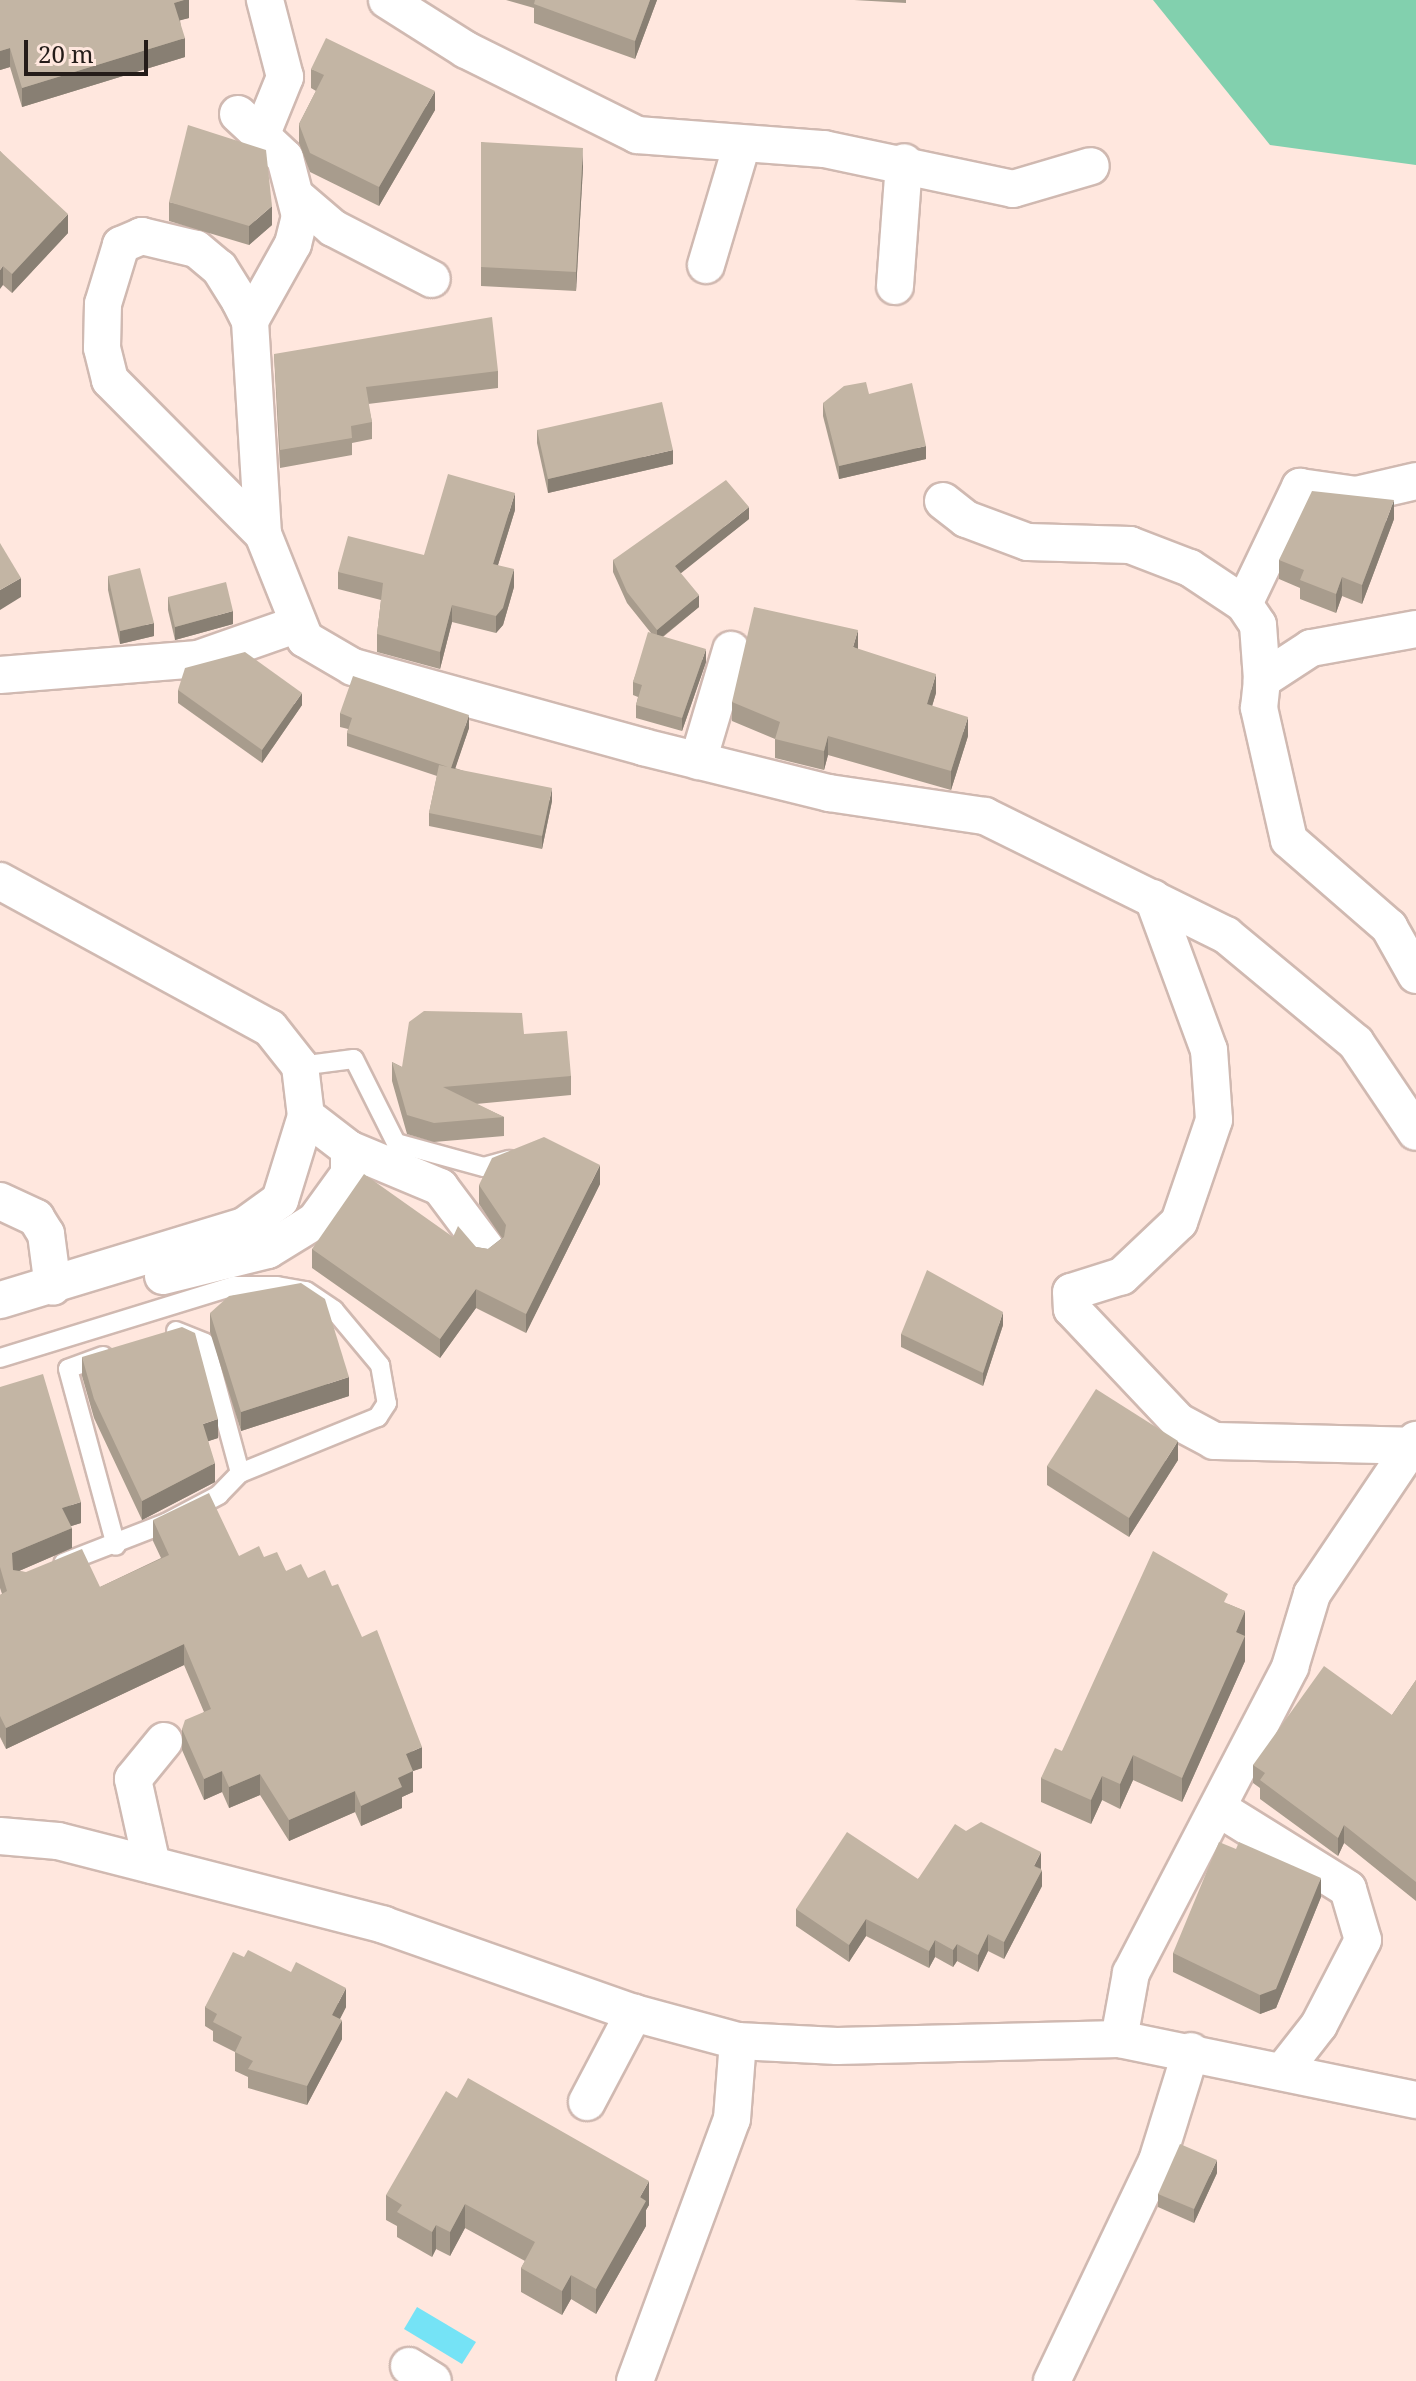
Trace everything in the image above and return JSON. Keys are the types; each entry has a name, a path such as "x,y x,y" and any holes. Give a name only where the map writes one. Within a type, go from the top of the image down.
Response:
{"street":[{"path":"250,321 293,244 299,199 285,158 249,125 285,77 265,0"},
{"path":"387,0 466,50 637,135 904,162 1013,189 1091,166"},
{"path":"706,265 742,144"},
{"path":"895,286 904,162"},
{"path":"299,199 333,228 432,279"},
{"path":"263,534 110,380 102,348 109,267 121,245 142,236 196,249 219,268 250,321 263,534 305,639 353,667 698,761 829,793 985,816 1226,935 1284,978 1356,1043 1416,1132"},
{"path":"1244,604 1300,487 1356,495 1416,481"},
{"path":"943,501 966,519 1028,542 1130,545 1190,568 1244,604 1258,625 1262,680 1259,708 1289,840 1389,927 1416,975"},
{"path":"0,675 198,659 298,624"},
{"path":"1262,680 1311,648 1416,629"},
{"path":"698,761 731,650"},
{"path":"0,881 270,1028 300,1066 306,1116 280,1200 244,1226 53,1287 0,1300"},
{"path":"1153,898 1209,1050 1214,1120 1179,1222 1122,1276 1071,1292 1072,1309 1179,1422 1214,1441 1414,1443"},
{"path":"306,1116 349,1149 440,1187 485,1247"},
{"path":"0,1311 14,1321 299,1236 349,1174 349,1149"},
{"path":"0,1201 36,1218 46,1234 53,1287"},
{"path":"1119,2039 1131,1973 1290,1667 1312,1594 1414,1443"},
{"path":"152,1865 133,1779 164,1741"},
{"path":"1218,1808 1348,1889 1363,1940 1319,2025 1283,2071"},
{"path":"0,1836 152,1865 384,1925 634,2013 738,2041 837,2046 1119,2039 1191,2051 1416,2100"},
{"path":"587,2102 634,2013"},
{"path":"635,2381 732,2119 738,2041"},
{"path":"1052,2381 1157,2161 1191,2051"}],"lane":[{"path":"300,1066 354,1059 396,1143 484,1167 533,1150"},
{"path":"0,1358 234,1286 306,1291 334,1310 380,1365 387,1403 378,1417 240,1473 219,1495 116,1546 48,1568"},
{"path":"148,1340 175,1330 205,1343 240,1473"},
{"path":"116,1546 68,1369 122,1350"}],"green space":[{"path":"1153,0 1416,0 1416,165 1270,145"}],"water":[{"path":"417,2307 476,2342 462,2364 404,2329"}],"building":[{"path":"0,0 184,0 174,3 185,38 22,88 10,48 0,51"},
{"path":"535,0 650,0 635,41 534,4"},
{"path":"326,38 435,91 379,187 310,153 299,124 324,75 311,69"},
{"path":"188,125 266,150 272,206 249,226 169,202"},
{"path":"481,142 583,148 576,272 481,267"},
{"path":"0,151 68,214 12,274 3,266 0,270"},
{"path":"492,317 498,371 366,387 372,422 351,426 352,438 280,450 274,354"},
{"path":"866,382 869,394 912,383 926,446 839,466 823,403 844,386"},
{"path":"662,402 673,450 548,479 537,430"},
{"path":"448,474 515,493 493,564 514,569 503,608 496,616 452,605 440,652 377,634 383,583 338,572 348,536 424,555"},
{"path":"726,480 749,507 675,566 699,595 657,630 627,592 613,560"},
{"path":"1312,491 1394,500 1362,585 1342,577 1336,594 1300,580 1304,570 1279,560"},
{"path":"0,543 21,578 0,590"},
{"path":"140,568 154,623 120,631 108,576"},
{"path":"226,582 233,611 175,627 168,597"},
{"path":"754,607 858,630 853,647 936,674 927,704 968,717 951,771 828,736 824,751 775,739 780,722 732,702"},
{"path":"648,632 706,649 682,718 636,705 642,685 633,682"},
{"path":"245,652 302,693 262,750 178,690 185,668"},
{"path":"353,676 469,715 451,768 552,788 542,836 429,813 439,765 448,767 347,733 352,718 340,713"},
{"path":"424,1011 522,1013 524,1034 567,1031 571,1076 443,1087 504,1117 434,1123 407,1115 392,1062 402,1067 409,1022"},
{"path":"544,1137 600,1165 526,1314 476,1289 440,1339 312,1249 364,1174 453,1237 458,1226 476,1247 488,1249 504,1237 506,1225 479,1185 492,1158"},
{"path":"927,1270 1003,1312 983,1373 901,1334"},
{"path":"301,1283 325,1299 349,1377 241,1412 210,1313 229,1296"},
{"path":"182,1327 195,1333 218,1419 203,1424 215,1463 142,1501 94,1399 82,1357"},
{"path":"43,1374 81,1502 62,1508 72,1528 12,1553 13,1570 26,1572 82,1549 100,1587 169,1555 153,1520 209,1493 239,1556 259,1546 264,1557 277,1552 286,1571 301,1564 308,1578 325,1570 332,1586 338,1584 362,1637 377,1630 422,1747 406,1754 413,1771 398,1778 402,1787 361,1806 355,1791 289,1820 260,1774 229,1787 222,1771 204,1779 182,1729 185,1720 211,1709 184,1644 6,1728 0,1716 0,1595 7,1591 0,1567 0,1387"},
{"path":"1096,1389 1178,1441 1129,1518 1047,1466"},
{"path":"1153,1551 1228,1594 1224,1602 1245,1611 1236,1632 1245,1636 1182,1778 1133,1755 1120,1784 1102,1776 1091,1800 1041,1778 1055,1748 1062,1751"},
{"path":"1324,1666 1392,1715 1416,1680 1416,1882 1344,1825 1338,1838 1260,1780 1265,1773 1253,1765"},
{"path":"981,1822 1041,1852 1034,1866 1042,1870 1004,1942 988,1934 978,1955 957,1944 953,1950 935,1940 929,1951 866,1919 849,1945 796,1909 847,1832 918,1879 955,1824 966,1831"},
{"path":"1219,1842 1236,1849 1239,1842 1321,1878 1276,1989 1260,1995 1173,1953"},
{"path":"248,1950 291,1972 296,1962 346,1988 332,2015 342,2020 307,2086 248,2069 253,2061 235,2052 242,2037 213,2022 217,2014 205,2007 233,1952 244,1957"},
{"path":"468,2078 649,2181 640,2197 646,2201 596,2289 571,2275 562,2291 521,2268 535,2242 465,2204 450,2232 436,2225 432,2232 397,2212 402,2205 386,2195 446,2091 457,2098"},
{"path":"1180,2144 1217,2160 1194,2209 1158,2194"}]}
